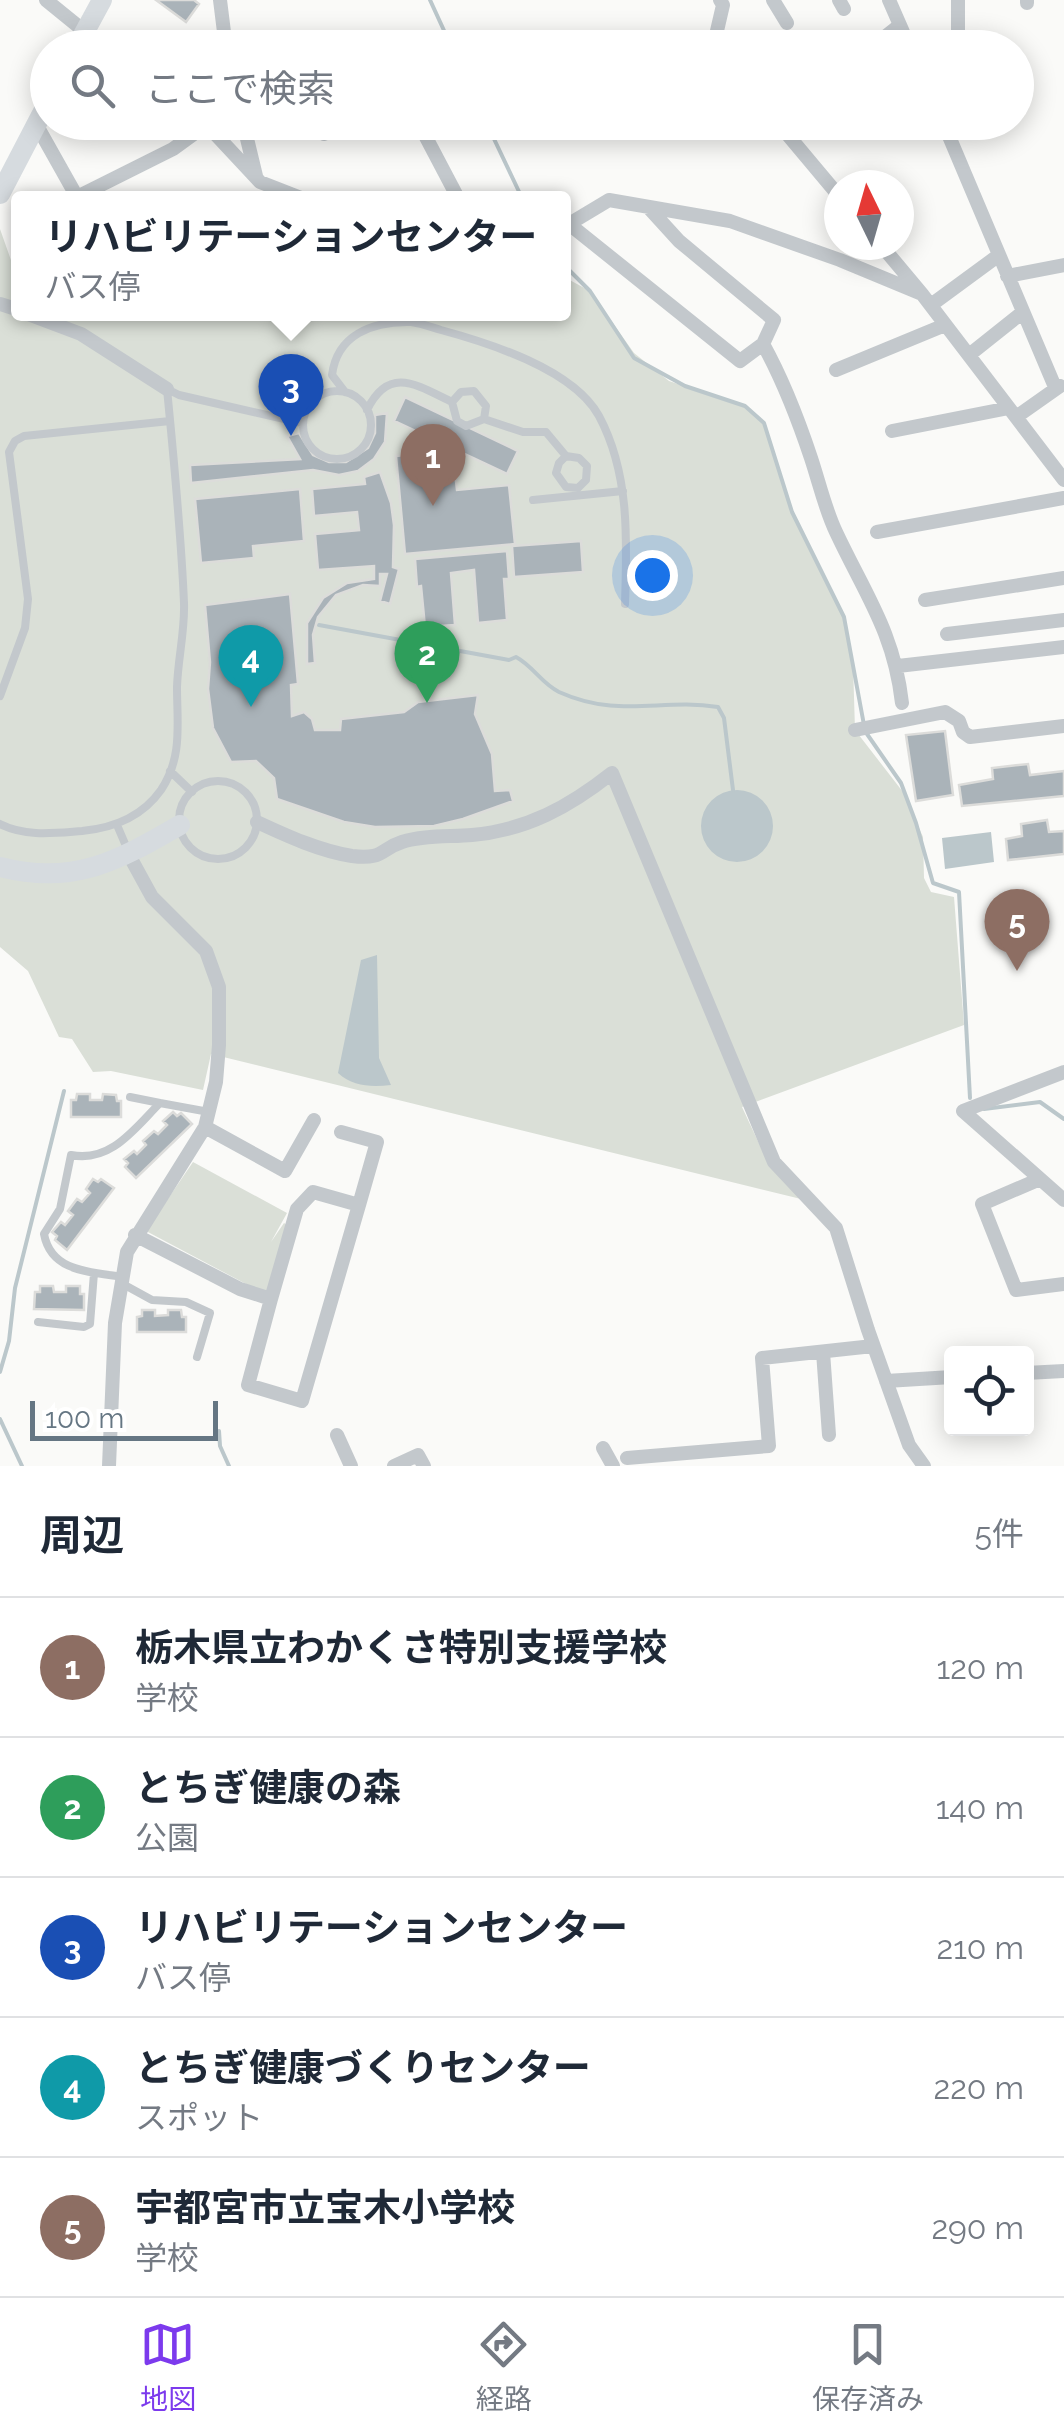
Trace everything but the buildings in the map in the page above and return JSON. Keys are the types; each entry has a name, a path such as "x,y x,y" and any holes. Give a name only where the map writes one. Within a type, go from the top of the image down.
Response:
{"street":[{"path":"46,0 72,30"},
{"path":"86,30 102,0"},
{"path":"220,0 224,30"},
{"path":"717,30 723,5 720,0"},
{"path":"773,0 786,23"},
{"path":"889,0 902,30"},
{"path":"958,0 958,30"},
{"path":"894,30 900,25"},
{"path":"0,194 30,136"},
{"path":"45,140 74,191"},
{"path":"89,191 185,140"},
{"path":"220,140 256,177 286,191"},
{"path":"247,140 256,177"},
{"path":"427,140 454,191"},
{"path":"792,140 824,178"},
{"path":"892,431 1013,413 1060,387 1023,312 951,140"},
{"path":"958,140 958,155"},
{"path":"571,222 609,200 730,221 840,260 927,300"},
{"path":"571,229 740,360 763,344 774,320 678,241 648,208"},
{"path":"927,300 999,256"},
{"path":"893,260 1064,480"},
{"path":"1008,276 1064,264"},
{"path":"969,355 1023,312"},
{"path":"47,321 81,334 167,389"},
{"path":"836,370 946,324"},
{"path":"763,344 778,370 804,436 834,529 872,600 898,666 902,704"},
{"path":"877,532 1064,498"},
{"path":"925,600 1064,578"},
{"path":"946,634 1064,620"},
{"path":"898,666 1064,647"},
{"path":"855,730 945,712 959,721 970,737 1064,726"},
{"path":"257,822 309,844 352,856 381,856 402,842 494,833 541,820 577,801 612,773 774,1162 836,1228 915,1466"},
{"path":"0,867 25,873 62,874 92,868 129,855 180,825"},
{"path":"109,1466 114,1324 127,1252 207,1120 216,1082 219,987 206,951 152,897 129,855"},
{"path":"1064,1072 963,1111 1064,1200"},
{"path":"207,1120 284,1171 314,1120"},
{"path":"341,1132 377,1142 302,1401 248,1385 297,1209 313,1192 359,1204"},
{"path":"1040,1178 982,1204 1016,1290 1064,1284"},
{"path":"135,1234 240,1290 271,1299"},
{"path":"603,1448 620,1462 677,1460 769,1446 762,1358 873,1346"},
{"path":"822,1352 829,1435"},
{"path":"1034,1373 1064,1371"},
{"path":"886,1381 944,1377"},
{"path":"338,1435 351,1466"},
{"path":"909,1445 924,1466"},
{"path":"394,1466 418,1454 424,1466"}],"lane":[{"path":"346,392 318,396 306,410 302,423 312,449 329,459 344,459 362,449 369,437 368,410 332,375 334,355 354,334 412,322 490,344 574,387 598,414 622,491 625,604"},
{"path":"368,410 377,390 387,384 420,386 452,402 457,421 466,426 484,419 523,432 546,432 566,456 579,458 587,466 586,480 578,488 566,487 556,473 566,456"},
{"path":"0,824 12,830 42,834 116,825 150,803 170,771 179,739 177,691 184,604 167,389"},
{"path":"167,389 302,423"},
{"path":"452,402 461,392 474,391 486,406 484,419"},
{"path":"0,696 25,628 28,599 8,452 15,440 170,422"},
{"path":"534,500 622,491"},
{"path":"170,771 192,792"},
{"path":"216,782 234,785 250,798 257,822 253,838 244,849 222,859 194,850 184,839 180,825 181,810 192,792 216,782"},
{"path":"116,825 129,855"},
{"path":"130,1096 207,1120"},
{"path":"160,1103 117,1148 83,1158 70,1155 60,1209 44,1234 47,1249 64,1265 122,1280 152,1300 186,1302 210,1312 197,1358"},
{"path":"38,1322 84,1328 90,1324 94,1273"}],"shaded area":[{"path":"0,229 11,260 11,321 571,321 571,281 590,291 634,353 669,381 745,406 764,423 792,512 844,617 853,664 855,730 903,792 923,837 924,878 931,892 954,897 964,1025 742,1107 770,1167 801,1199 211,1054 203,1090 111,1071 93,1072 72,1039 59,1037 28,971 0,947"},
{"path":"737,790 762,801 773,826 762,851 737,862 712,851 701,826 712,801"},
{"path":"991,832 994,862 945,869 942,838"},
{"path":"377,955 379,1058 391,1085 370,1086 338,1073 361,960"},
{"path":"193,1162 287,1213 271,1242 284,1223 287,1225 270,1289 263,1293 146,1231"}],"waterway":[{"path":"430,0 444,30"},
{"path":"495,140 519,191"},
{"path":"571,272 590,291 634,358 685,386 745,406 764,423 792,512 844,617 864,725"},
{"path":"319,625 509,660 516,657 559,692 581,700 621,706 718,707 724,718 733,790"},
{"path":"867,734 901,783 933,883 959,892 970,1098"},
{"path":"0,1372 9,1341 15,1288 64,1091"},
{"path":"984,1109 1040,1102 1064,1119"},
{"path":"0,1419 22,1466"},
{"path":"219,1431 220,1446 229,1466"}],"place":[{"name":"リハビリテーションセンター","path":"291,436"},
{"name":"栃木県立わかくさ特別支援学校","path":"433,506"},
{"name":"とちぎ健康の森","path":"427,703"},
{"name":"とちぎ健康づくりセンター","path":"251,707"},
{"name":"宇都宮市立宝木小学校","path":"1017,971"}]}
